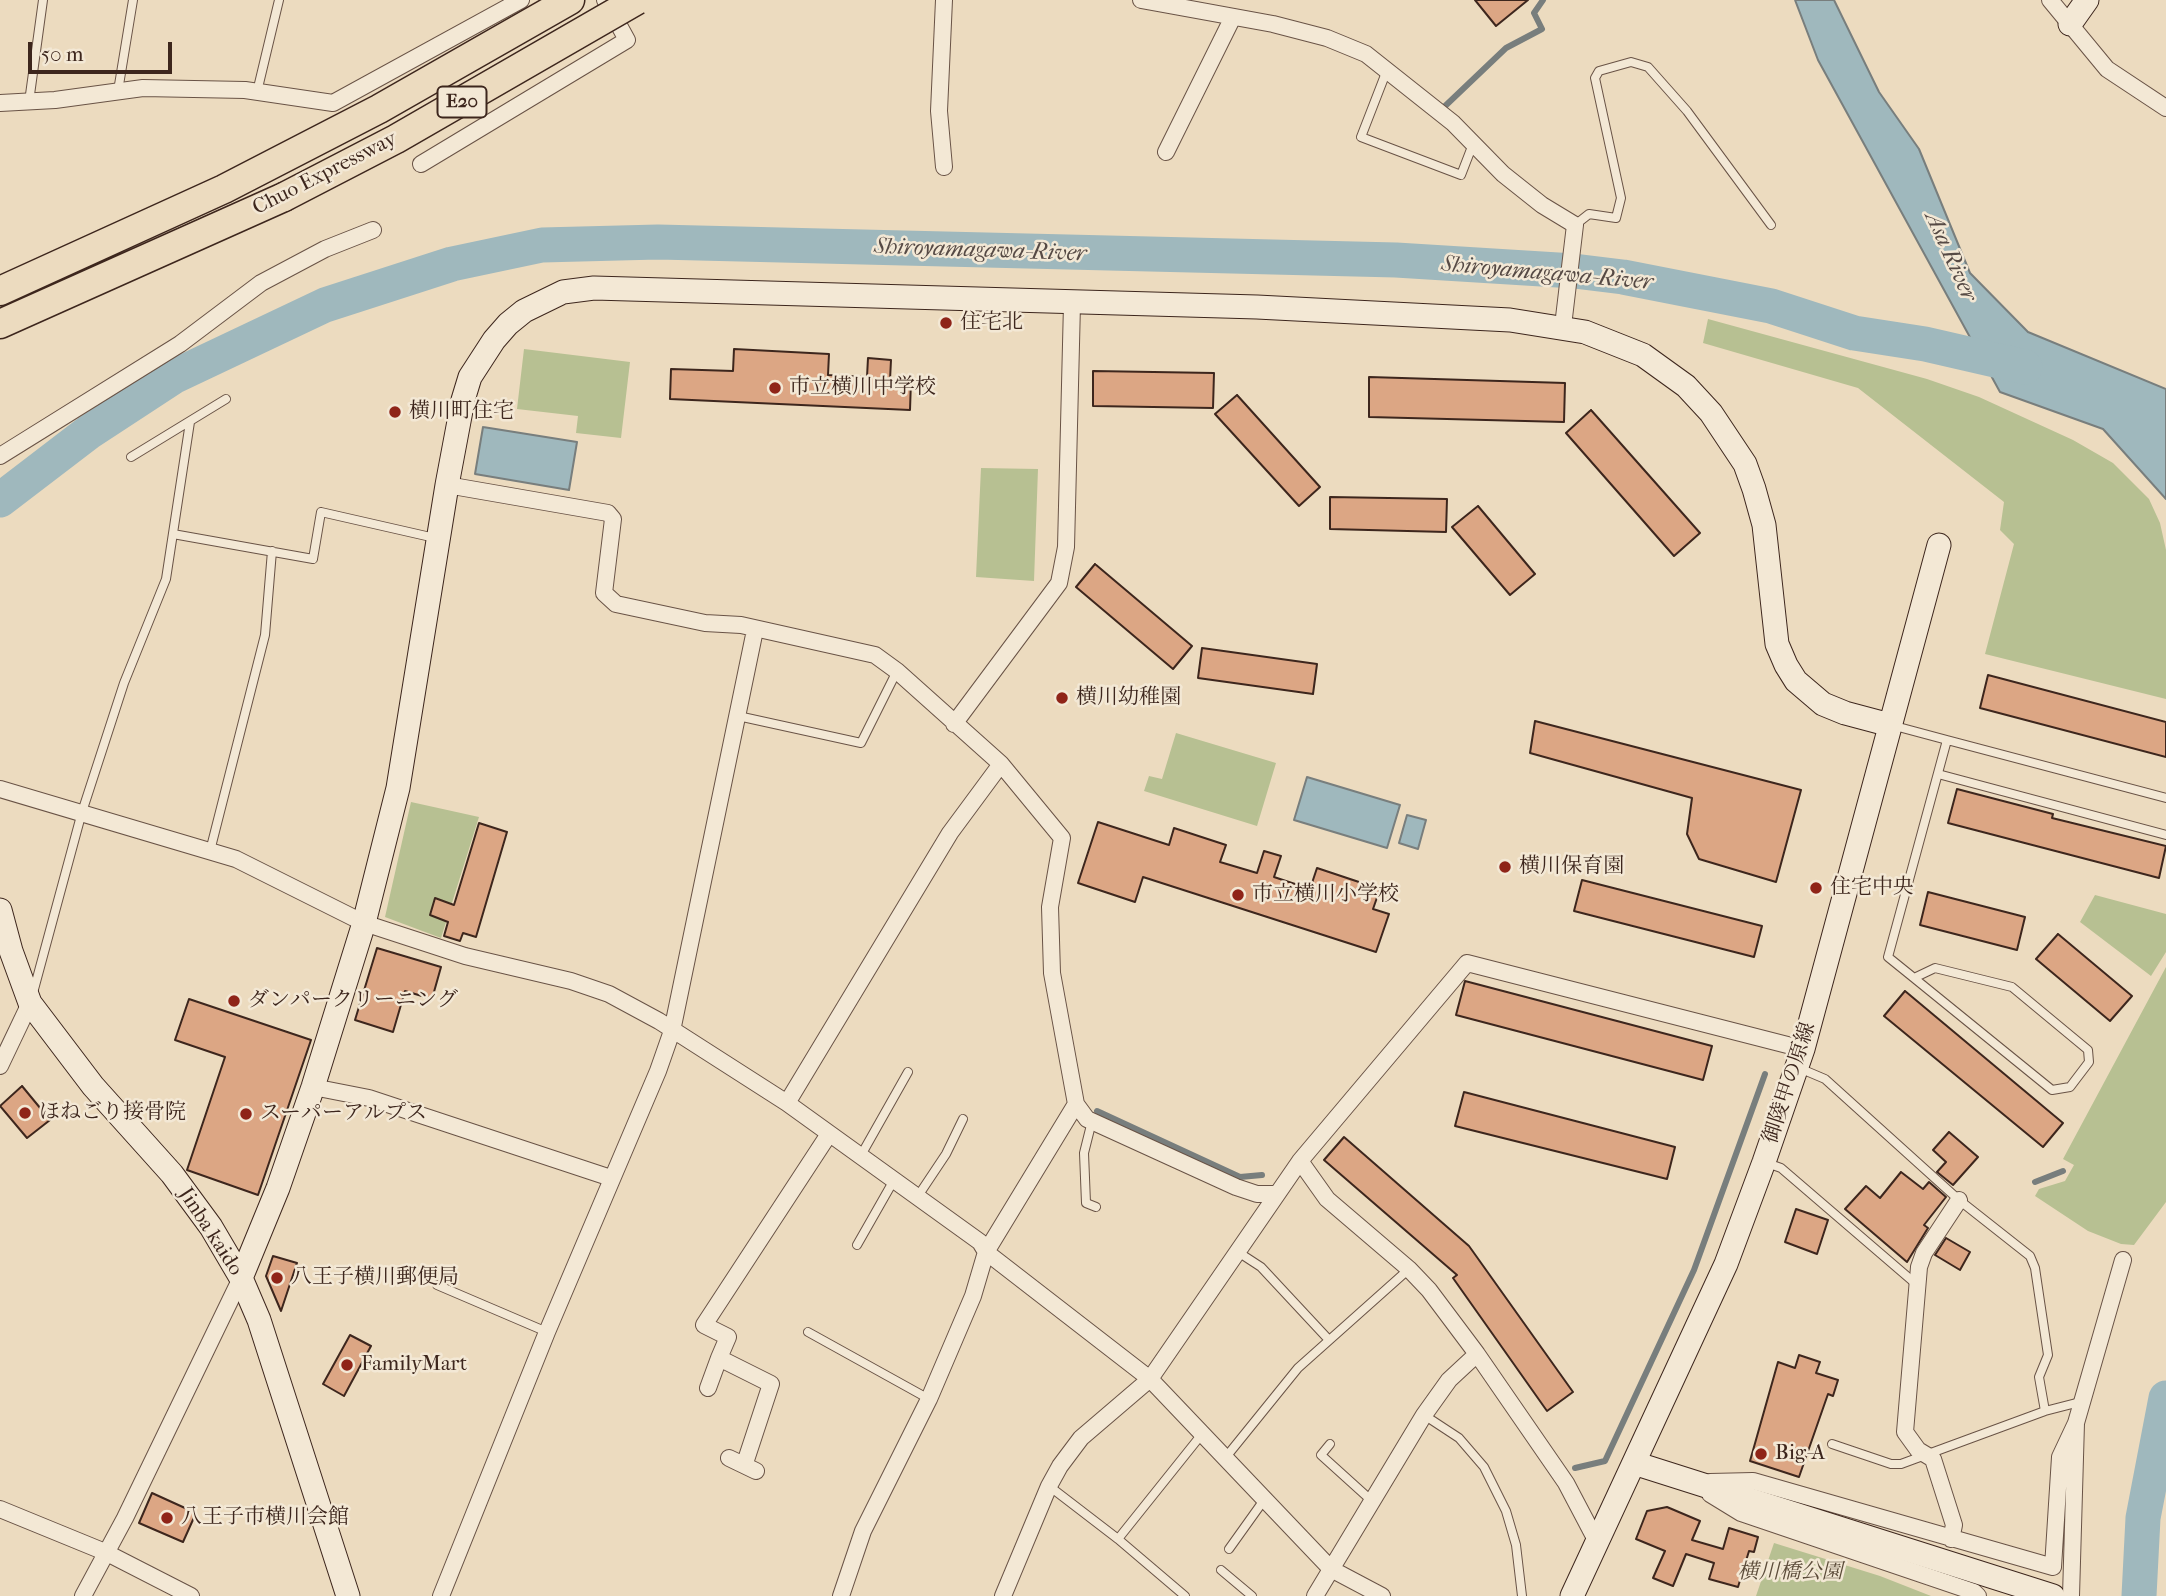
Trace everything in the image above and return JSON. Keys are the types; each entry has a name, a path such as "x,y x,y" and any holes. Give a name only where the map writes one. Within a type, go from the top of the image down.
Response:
{"highway":[{"name":"Chuo Expressway","path":"0,292 224,189 379,109 570,0"},
{"name":"Chuo Expressway","path":"0,324 284,197 475,95 637,0"}],"street":[{"path":"0,103 143,88 257,92 333,103 521,0"},
{"path":"421,164 627,40 605,0"},
{"path":"944,0 939,111 944,167"},
{"path":"1141,0 1327,38 1366,54 1387,70 1452,123 1532,197 1575,228 1563,326"},
{"path":"2050,0 2107,69 2166,108"},
{"path":"2070,24 2087,0"},
{"path":"1166,152 1233,17"},
{"path":"0,456 180,344 261,283 325,249 373,230"},
{"path":"83,1596 125,1518 241,1278 278,1188 313,1087 364,923 398,788 463,400 479,360 494,340 524,311 563,292 594,288 1270,308 1510,320 1563,326 1615,342 1643,355 1686,386 1711,413 1745,464 1764,525 1777,644 1786,665 1807,692 1833,709 1890,725"},
{"path":"954,724 1044,607 1059,583 1066,547 1072,304"},
{"path":"447,485 608,513 612,519 604,593 616,604 705,623 741,625 875,655 897,671 1001,764 1062,838 1050,907 1052,972 1076,1104 1092,1121 1236,1187 1257,1195 1276,1194"},
{"name":"御陵甲の原線","path":"1572,1596 1726,1264 1764,1162 1800,1058 1939,545"},
{"path":"441,1596 547,1332 658,1071 672,1031 755,630"},
{"path":"787,1103 950,833 1001,764"},
{"path":"0,789 210,851 265,872 364,923 465,956 570,981 608,995 672,1031 787,1103 980,1242 986,1252 1150,1379 1331,1569 1382,1596"},
{"name":"Jinba kaido","path":"0,910 5,952 30,1003 93,1086 172,1174 211,1227 241,1278 259,1321 348,1596"},
{"path":"1003,1596 1049,1486 1081,1438 1150,1379 1300,1161 1467,963 1800,1058"},
{"path":"0,1066 30,1003"},
{"path":"313,1087 369,1098 611,1178"},
{"path":"841,1596 863,1531 929,1399 973,1296 986,1252 1076,1104"},
{"path":"708,1388 728,1337 704,1325 829,1134"},
{"path":"1300,1161 1327,1199 1409,1269 1477,1354 1566,1483 1597,1542"},
{"path":"1951,1539 1954,1525 1933,1459 1905,1432 1916,1284 1924,1253 1959,1200"},
{"path":"2071,1596 2076,1423 2123,1260"},
{"path":"1315,1596 1424,1415 1449,1380 1477,1354"},
{"path":"719,1357 771,1384 744,1464"},
{"path":"1690,1482 1753,1481 2053,1567 2060,1457 2076,1423"},
{"path":"1634,1463 2053,1596"},
{"path":"1690,1482 1741,1513 1974,1592 1978,1596"},
{"path":"0,1509 105,1552 191,1596"}],"lane":[{"path":"29,102 43,0"},
{"path":"118,91 134,0"},
{"path":"257,92 279,0"},
{"path":"1575,228 1589,214 1616,218 1622,198 1595,78 1598,71 1631,62 1648,67 1686,111 1771,225"},
{"path":"1387,70 1362,137 1461,175 1473,144"},
{"path":"131,457 226,399"},
{"path":"30,1003 82,812 124,683 166,579 190,422"},
{"path":"173,534 313,559 321,512 438,538"},
{"path":"210,851 265,635 272,551"},
{"path":"738,716 861,743 897,671"},
{"path":"1890,725 2166,798"},
{"path":"1914,978 1935,968 2012,987 2088,1050 2089,1062 2070,1087 2052,1090 1888,957 1947,740"},
{"path":"1938,774 2166,835"},
{"path":"1800,1058 1959,1200 2031,1256 2048,1355 2039,1377 2045,1411"},
{"path":"860,1157 908,1072"},
{"path":"918,1196 946,1154 963,1119"},
{"path":"1092,1121 1084,1153 1086,1203 1096,1207"},
{"path":"1764,1162 1781,1168 1916,1284"},
{"path":"856,1245 894,1180"},
{"path":"1238,1252 1261,1267 1329,1340"},
{"path":"1226,1457 1298,1368 1409,1269"},
{"path":"437,1286 547,1332"},
{"path":"807,1332 929,1399"},
{"path":"1832,1444 1891,1464 1901,1464 2045,1411 2080,1402"},
{"path":"1424,1415 1459,1438 1484,1467 1506,1511 1516,1545 1522,1596"},
{"path":"1118,1539 1202,1434"},
{"path":"1330,1444 1321,1455 1373,1502"},
{"path":"1049,1486 1118,1539 1185,1596"},
{"path":"1229,1549 1264,1500"},
{"path":"1221,1570 1252,1596"}],"green space":[{"path":"1708,319 1927,379 1979,397 2073,440 2113,463 2149,499 2160,523 2166,550 2166,699 1985,654 2014,544 2000,530 2004,502 1858,388 1703,343"},
{"path":"524,349 630,362 621,438 576,433 578,416 517,409"},
{"path":"981,468 1038,469 1034,581 976,577"},
{"path":"1176,733 1276,763 1257,826 1144,791 1149,776 1162,779"},
{"path":"411,802 479,817 441,938 385,917"},
{"path":"2095,895 2166,914 2166,952 2151,976 2080,922"},
{"path":"2166,967 2166,1202 2134,1245 2121,1244 2088,1231 2035,1196 2039,1189 2065,1181 2074,1165 2063,1159"},
{"name":"横川橋公園","path":"1774,1543 1880,1576 1931,1596 1756,1596"}],"water":[{"name":"Asa River","path":"1795,0 1834,0 1879,92 1919,149 1970,273 2028,332 2166,389 2166,499 2103,429 2000,392 1818,60"},
{"path":"483,427 577,442 569,490 475,474"},
{"path":"1307,777 1400,805 1387,848 1294,820"},
{"path":"1407,815 1426,820 1418,849 1399,843"}],"building":[{"path":"1475,0 1528,0 1496,26"},
{"path":"734,349 829,354 828,375 867,377 868,358 891,360 890,380 911,380 910,410 670,399 671,369 733,371"},
{"path":"1093,371 1214,373 1213,408 1093,406"},
{"path":"1369,377 1565,383 1564,422 1369,417"},
{"path":"1237,395 1320,487 1299,506 1215,414"},
{"path":"1591,410 1700,533 1674,556 1566,433"},
{"path":"1330,497 1447,499 1446,532 1330,529"},
{"path":"1478,506 1535,574 1510,595 1452,527"},
{"path":"1095,564 1192,646 1173,669 1076,587"},
{"path":"1202,648 1317,664 1313,694 1198,678"},
{"path":"1988,675 2166,722 2166,757 1980,708"},
{"path":"1535,721 1801,790 1776,882 1699,859 1687,834 1692,798 1530,753"},
{"path":"1957,789 2053,814 2052,818 2166,846 2159,878 1948,823"},
{"path":"1098,822 1169,845 1174,828 1226,845 1220,862 1257,873 1264,851 1281,856 1274,877 1310,889 1317,868 1380,889 1373,909 1389,914 1376,952 1143,877 1135,902 1078,883"},
{"path":"479,823 507,832 476,937 463,933 460,941 444,936 448,922 430,915 435,898 454,905"},
{"path":"1582,880 1762,926 1754,957 1574,911"},
{"path":"1928,892 2025,917 2017,950 1920,925"},
{"path":"2058,934 2132,996 2110,1021 2036,959"},
{"path":"377,948 441,967 432,999 405,991 393,1032 355,1020"},
{"path":"1465,981 1712,1046 1703,1080 1456,1015"},
{"path":"1905,991 2063,1123 2043,1147 1884,1016"},
{"name":"スーパーアルプス","path":"189,999 311,1040 258,1195 187,1170 225,1057 175,1040"},
{"name":"ほねごり接骨院","path":"22,1086 50,1120 27,1138 0,1106"},
{"path":"1464,1092 1675,1147 1667,1179 1455,1126"},
{"path":"1949,1132 1978,1157 1953,1185 1937,1172 1946,1162 1933,1150"},
{"path":"1344,1137 1469,1246 1573,1392 1547,1411 1453,1278 1457,1275 1324,1160"},
{"path":"1901,1172 1923,1189 1929,1182 1946,1197 1924,1225 1928,1228 1907,1262 1845,1209 1866,1186 1880,1198"},
{"path":"1796,1209 1828,1220 1817,1254 1785,1242"},
{"path":"1946,1238 1970,1252 1960,1270 1935,1255"},
{"path":"273,1256 297,1263 281,1311 266,1276"},
{"name":"FamilyMart","path":"350,1335 371,1346 344,1396 323,1384"},
{"path":"1799,1355 1820,1362 1816,1373 1838,1380 1833,1396 1828,1394 1799,1477 1750,1461 1778,1362 1795,1368"},
{"name":"八王子市横川会館","path":"152,1493 196,1513 183,1542 139,1523"},
{"path":"1667,1507 1700,1521 1692,1540 1723,1549 1729,1528 1758,1537 1754,1552 1749,1551 1738,1587 1709,1579 1714,1563 1686,1554 1673,1586 1653,1578 1665,1551 1636,1539 1647,1511"}],"waterway":[{"path":"1443,108 1506,48 1542,29 1534,13 1543,0"},
{"name":"Shiroyamagawa-River","path":"0,500 89,432 173,377 325,305 452,264 542,245 658,242 1396,260 1574,271 1623,277 1771,306 1854,333 1925,344 2025,367"},
{"path":"1575,1468 1605,1461 1694,1270 1765,1074"},
{"path":"1097,1111 1240,1177 1262,1175"},
{"path":"2035,1182 2063,1171"},
{"path":"2139,1596 2143,1518 2166,1398"}],"place":[{"name":"住宅北","path":"946,323"},
{"name":"市立横川中学校","path":"775,388"},
{"name":"横川町住宅","path":"395,412"},
{"name":"横川幼稚園","path":"1062,698"},
{"name":"横川保育園","path":"1505,867"},
{"name":"住宅中央","path":"1816,888"},
{"name":"市立横川小学校","path":"1238,895"},
{"name":"ダンパークリーニング","path":"234,1001"},
{"name":"ほねごり接骨院","path":"25,1113"},
{"name":"スーパーアルプス","path":"246,1114"},
{"name":"八王子横川郵便局","path":"277,1278"},
{"name":"FamilyMart","path":"347,1365"},
{"name":"Big-A","path":"1761,1454"},
{"name":"八王子市横川会館","path":"167,1518"}]}
